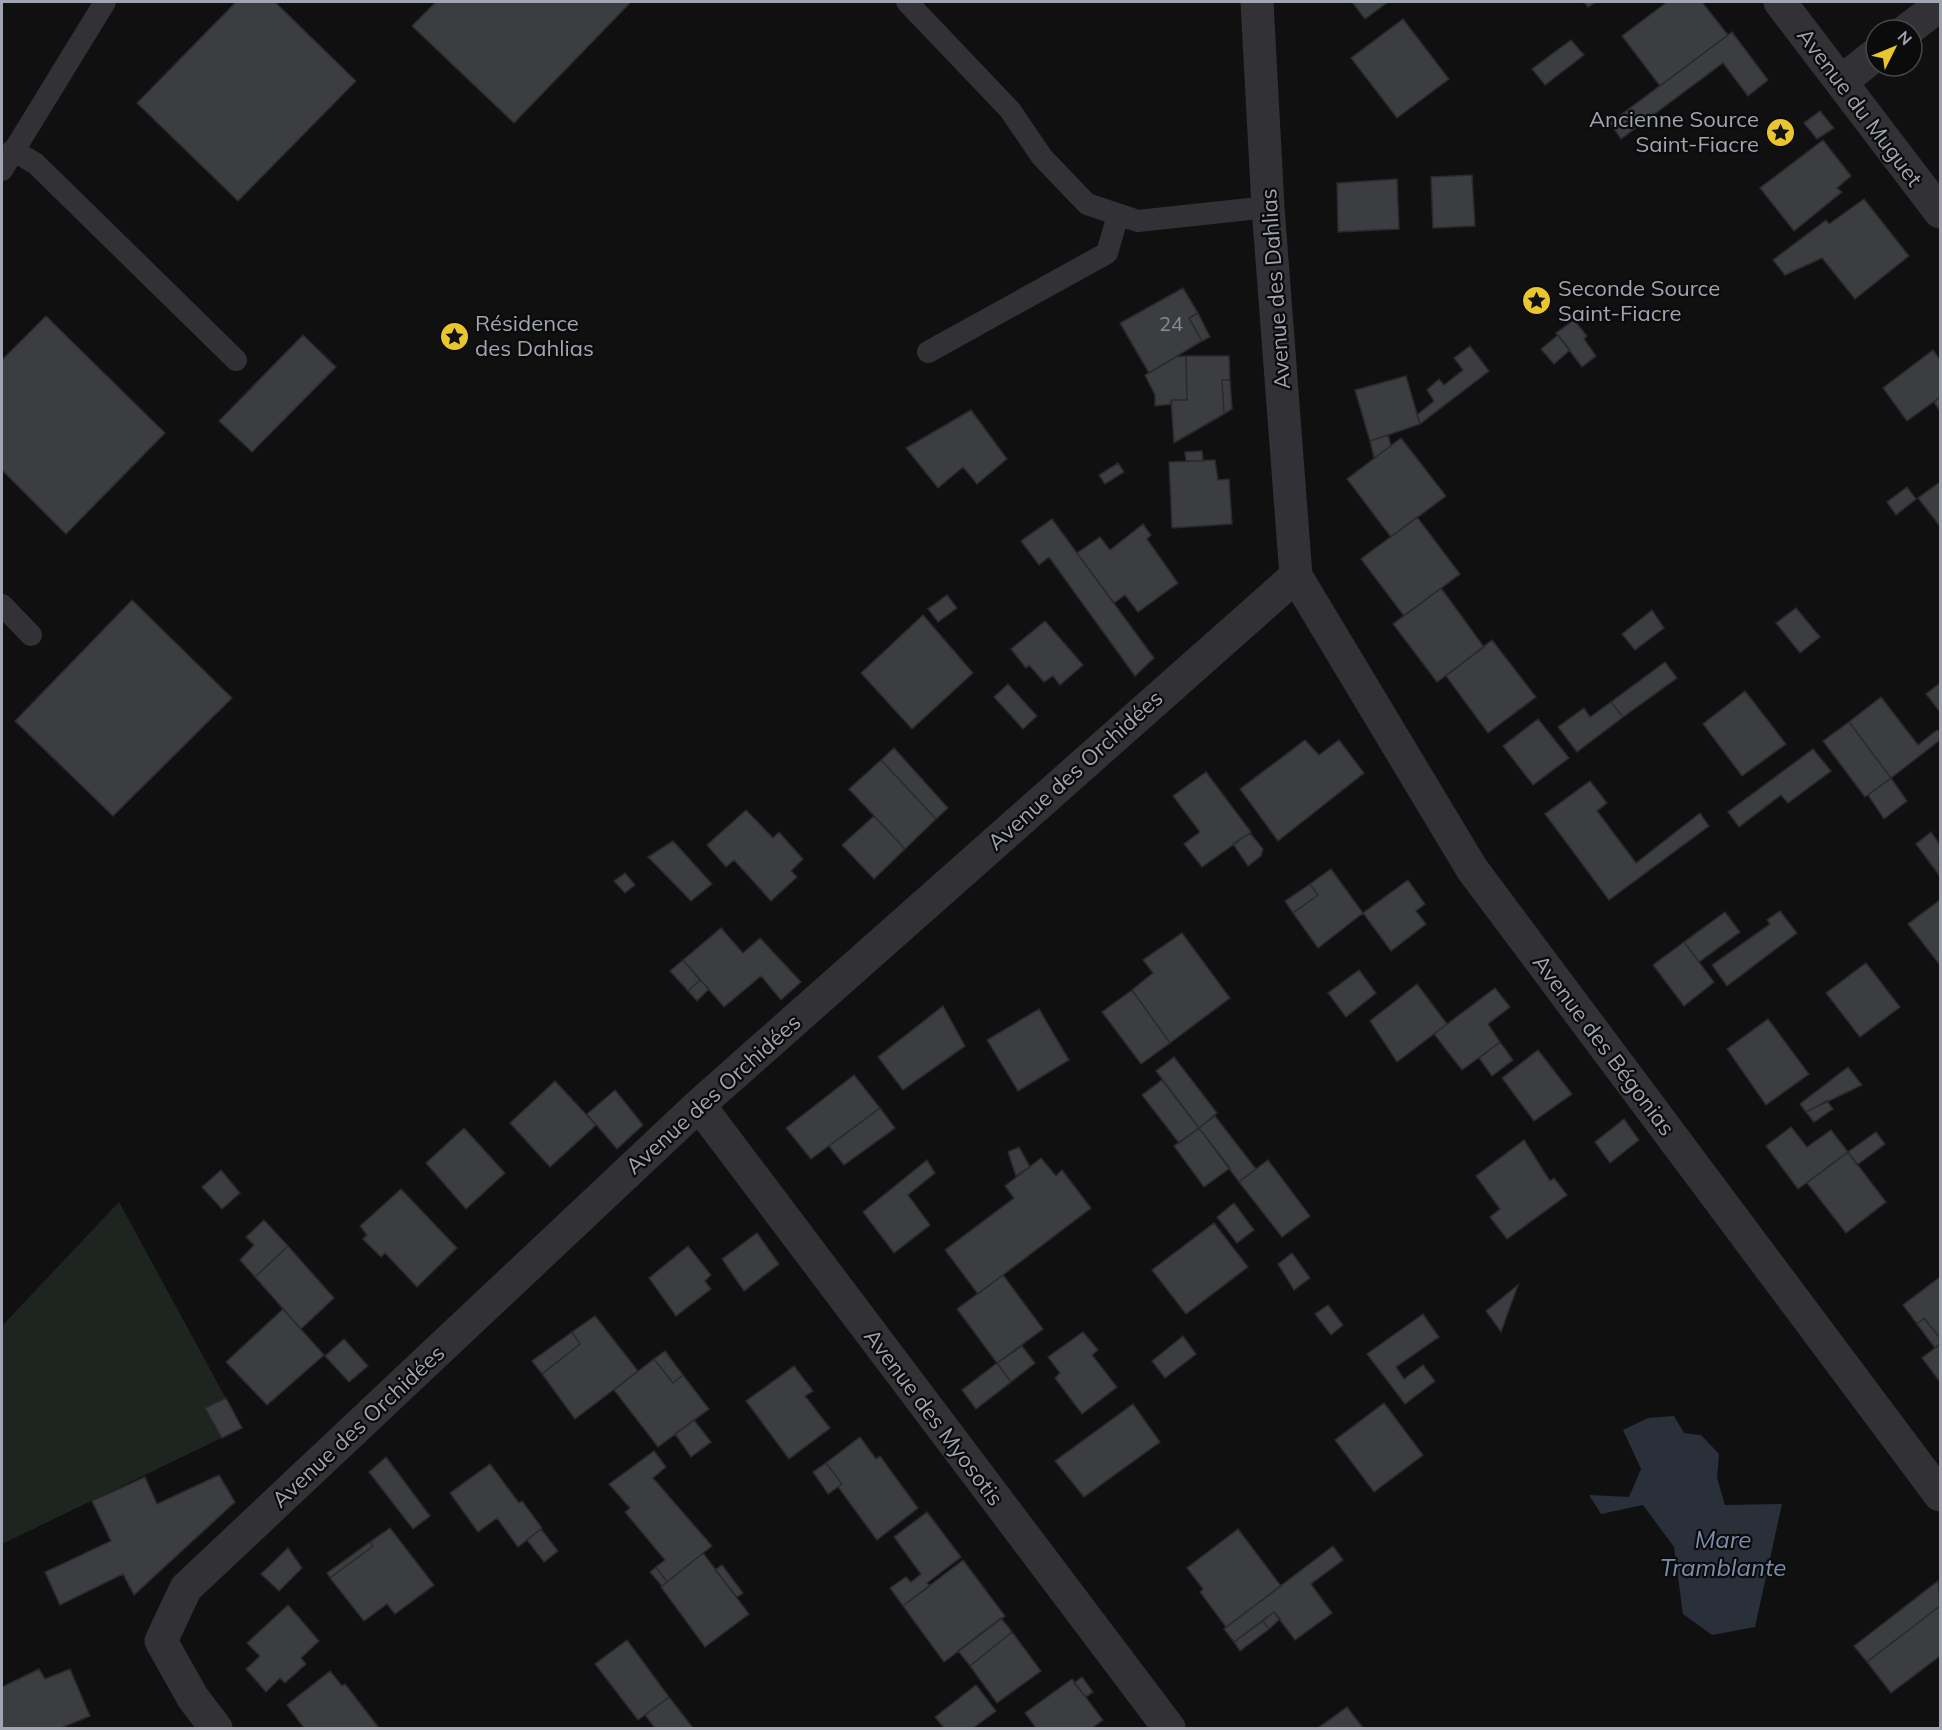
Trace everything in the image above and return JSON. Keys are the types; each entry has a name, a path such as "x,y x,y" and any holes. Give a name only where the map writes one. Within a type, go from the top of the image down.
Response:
{"street":[{"name":"Avenue des Dahlias","path":"1257,2 1268,207 1296,576"},
{"name":"Avenue du Muguet","path":"1780,2 1941,212"},
{"path":"1923,18 1941,5"},
{"path":"1840,82 1864,63"},
{"name":"Avenue des Orchidées","path":"216,1728 193,1698 161,1641 186,1588 699,1105 1296,576"},
{"name":"Avenue des Bégonias","path":"1296,576 1472,869 1941,1495"},
{"name":"Avenue des Myosotis","path":"699,1105 1169,1728"}],"lane":[{"path":"2,170 105,2"},
{"path":"907,2 1010,110 1042,157 1087,204 1138,222 1268,207"},
{"path":"13,150 36,164 236,360"},
{"path":"928,352 1107,252 1118,215"},
{"path":"2,605 31,635"}],"shaded area":[{"path":"119,1202 242,1428 2,1544 2,1326"}],"water":[{"name":"Mare Tramblante","path":"1674,1416 1684,1433 1701,1435 1719,1454 1717,1478 1725,1505 1782,1504 1755,1627 1712,1635 1683,1614 1674,1547 1643,1505 1601,1514 1589,1495 1629,1497 1641,1469 1623,1430 1648,1418"}],"building":[{"path":"236,2 275,2 356,81 238,201 137,103"},
{"path":"436,2 630,3 514,123 412,26"},
{"path":"1352,2 1388,2 1365,19"},
{"path":"1584,2 1596,2 1588,7"},
{"path":"1667,2 1702,2 1728,35 1660,86 1622,36"},
{"path":"1403,19 1449,79 1397,118 1351,58"},
{"path":"1732,32 1768,80 1748,96 1723,63 1621,139 1610,123"},
{"path":"1571,40 1584,55 1545,85 1532,69"},
{"path":"1820,111 1834,128 1817,139 1804,123"},
{"path":"1823,140 1851,176 1837,188 1842,192 1794,231 1760,188"},
{"path":"1472,175 1475,226 1433,228 1431,177"},
{"path":"1397,179 1399,229 1338,232 1337,183"},
{"path":"1864,199 1909,256 1855,299 1822,258 1785,275 1773,260 1826,220 1829,224"},
{"path":"1183,288 1198,313 1189,318 1202,341 1149,373 1120,323"},
{"path":"1198,313 1210,337 1202,341 1189,318"},
{"path":"46,316 165,433 66,534 2,470 2,360"},
{"path":"1574,320 1587,336 1584,339 1596,356 1582,367 1556,333"},
{"path":"303,335 336,367 252,452 219,421"},
{"path":"1558,335 1570,350 1554,364 1541,349"},
{"path":"1470,346 1489,371 1420,424 1417,415 1434,401 1427,390 1439,379 1444,385 1463,370 1454,358"},
{"path":"1933,350 1940,360 1940,397 1907,421 1883,388"},
{"path":"1186,356 1187,400 1171,400 1172,404 1155,406 1155,395 1145,375 1176,357"},
{"path":"1186,356 1229,356 1230,380 1222,380 1224,414 1174,443 1171,400 1187,400"},
{"path":"1406,376 1420,424 1370,441 1355,390"},
{"path":"1222,380 1230,380 1232,409 1224,414"},
{"path":"1940,397 1940,411 1934,402"},
{"path":"971,410 1007,459 977,484 963,467 938,488 906,448"},
{"path":"1388,435 1391,446 1374,458 1370,441"},
{"path":"1401,438 1446,496 1391,537 1347,479"},
{"path":"1202,451 1203,461 1186,461 1185,452"},
{"path":"1215,460 1218,480 1229,479 1232,524 1172,528 1169,462"},
{"path":"1118,463 1124,472 1105,484 1099,475"},
{"path":"1940,482 1940,524 1939,525 1918,498"},
{"path":"1907,487 1916,499 1896,515 1887,502"},
{"path":"1417,517 1460,574 1404,616 1361,559"},
{"path":"1052,519 1154,658 1135,676 1049,557 1039,565 1021,541"},
{"path":"1143,524 1151,535 1147,539 1178,583 1138,612 1125,595 1114,603 1077,553 1100,537 1110,550"},
{"path":"1441,588 1484,647 1437,682 1393,624"},
{"path":"947,595 957,608 938,622 928,609"},
{"path":"132,600 232,698 113,816 15,721"},
{"path":"1796,608 1820,637 1800,653 1776,623"},
{"path":"1652,610 1664,628 1635,650 1622,634"},
{"path":"923,615 973,673 912,729 861,673"},
{"path":"1045,621 1083,665 1060,685 1053,676 1044,682 1029,665 1026,668 1011,649"},
{"path":"1492,640 1536,697 1488,733 1446,676"},
{"path":"1665,662 1677,678 1623,717 1611,702"},
{"path":"1940,683 1940,712 1926,694"},
{"path":"1008,684 1037,716 1023,729 994,697"},
{"path":"1745,691 1786,744 1742,776 1703,724"},
{"path":"1881,697 1918,745 1937,730 1940,731 1940,740 1891,778 1849,722"},
{"path":"1611,702 1623,717 1577,752 1558,727 1584,708 1590,717"},
{"path":"1538,719 1569,758 1533,785 1503,746"},
{"path":"1849,722 1891,778 1865,797 1823,741"},
{"path":"1305,740 1319,755 1339,740 1364,773 1278,841 1240,789"},
{"path":"894,748 948,808 936,819 881,760"},
{"path":"1813,749 1831,771 1788,803 1781,795 1739,827 1728,812"},
{"path":"881,760 936,819 905,849 849,789"},
{"path":"1206,772 1251,832 1202,867 1184,844 1200,832 1173,796"},
{"path":"1891,778 1907,801 1884,819 1868,795"},
{"path":"1590,781 1607,803 1597,811 1636,863 1700,813 1709,826 1609,900 1545,814"},
{"path":"746,810 773,838 779,832 803,859 791,871 797,877 771,901 734,860 726,867 707,845"},
{"path":"874,816 905,849 874,879 842,845"},
{"path":"1931,832 1940,845 1939,875 1916,844"},
{"path":"1250,833 1263,849 1261,856 1248,866 1233,844"},
{"path":"673,841 712,884 691,901 648,857"},
{"path":"1331,869 1363,913 1318,948 1293,913 1318,895 1310,884"},
{"path":"625,873 635,885 625,893 614,881"},
{"path":"1408,880 1425,904 1416,911 1426,924 1391,951 1363,913"},
{"path":"1310,884 1318,895 1293,913 1285,901"},
{"path":"1940,900 1940,965 1908,924"},
{"path":"1780,911 1797,933 1727,986 1712,965 1770,924 1767,920"},
{"path":"1725,912 1740,932 1699,962 1684,942"},
{"path":"721,928 743,953 760,938 801,982 781,1000 761,976 724,1007 683,960"},
{"path":"1182,933 1230,998 1170,1043 1132,990 1153,973 1143,960"},
{"path":"1684,942 1714,982 1684,1006 1653,965"},
{"path":"683,960 700,980 688,991 670,971"},
{"path":"1866,963 1900,1007 1860,1037 1826,993"},
{"path":"1359,970 1376,993 1346,1017 1328,993"},
{"path":"700,980 709,989 697,1001 688,991"},
{"path":"1417,984 1447,1024 1397,1062 1370,1021"},
{"path":"1495,988 1510,1007 1488,1024 1500,1042 1462,1070 1434,1034"},
{"path":"1132,990 1170,1043 1141,1064 1102,1012"},
{"path":"943,1006 965,1046 903,1090 878,1057"},
{"path":"1039,1009 1069,1060 1018,1091 987,1040"},
{"path":"1768,1019 1809,1074 1766,1105 1727,1049"},
{"path":"1500,1042 1513,1060 1492,1076 1479,1058"},
{"path":"1538,1050 1572,1094 1534,1121 1502,1078"},
{"path":"1174,1057 1217,1113 1199,1128 1156,1071"},
{"path":"1848,1067 1862,1085 1806,1112 1800,1104"},
{"path":"854,1075 880,1108 811,1159 786,1128"},
{"path":"1162,1080 1199,1128 1179,1143 1142,1095"},
{"path":"555,1081 596,1125 550,1167 510,1123"},
{"path":"615,1090 643,1125 617,1149 587,1114"},
{"path":"1827,1101 1833,1109 1814,1122 1806,1112"},
{"path":"880,1108 895,1128 844,1165 829,1146"},
{"path":"1215,1116 1256,1169 1239,1182 1199,1128"},
{"path":"1624,1119 1639,1140 1610,1163 1595,1142"},
{"path":"1791,1127 1807,1147 1831,1130 1848,1152 1798,1189 1766,1146"},
{"path":"464,1128 505,1173 466,1209 426,1163"},
{"path":"1199,1128 1230,1168 1204,1187 1174,1146"},
{"path":"1876,1132 1885,1144 1857,1165 1848,1152"},
{"path":"1524,1140 1550,1181 1554,1178 1567,1195 1507,1239 1490,1217 1500,1209 1476,1176"},
{"path":"1019,1147 1030,1167 1016,1176 1008,1152"},
{"path":"1848,1152 1886,1202 1846,1233 1807,1183"},
{"path":"1041,1158 1056,1176 1062,1170 1091,1208 978,1294 945,1250 1014,1198 1005,1186"},
{"path":"927,1160 935,1173 908,1195 930,1225 894,1253 863,1212"},
{"path":"1268,1160 1310,1216 1282,1237 1239,1182"},
{"path":"221,1170 240,1193 222,1209 202,1187"},
{"path":"401,1189 457,1248 417,1287 385,1253 381,1257 363,1239 367,1235 360,1226"},
{"path":"1234,1203 1254,1230 1237,1243 1217,1217"},
{"path":"264,1220 288,1246 255,1277 240,1260 254,1245 246,1237"},
{"path":"1214,1223 1248,1267 1186,1314 1152,1270"},
{"path":"757,1233 779,1264 744,1291 722,1259"},
{"path":"288,1246 334,1298 301,1329 255,1277"},
{"path":"688,1246 711,1275 705,1281 711,1289 676,1316 649,1278"},
{"path":"1292,1253 1310,1278 1294,1290 1278,1264"},
{"path":"1003,1275 1043,1329 997,1363 957,1309"},
{"path":"1940,1277 1940,1338 1924,1318 1917,1324 1903,1305"},
{"path":"1518,1285 1501,1332 1486,1311"},
{"path":"1328,1305 1343,1325 1331,1335 1315,1314"},
{"path":"283,1309 324,1355 267,1405 226,1362"},
{"path":"1423,1314 1439,1337 1396,1367 1404,1379 1423,1365 1435,1381 1405,1404 1367,1354"},
{"path":"595,1316 638,1371 575,1419 542,1374 580,1344 572,1332"},
{"path":"1924,1318 1940,1338 1940,1344 1935,1348 1917,1324"},
{"path":"572,1332 580,1344 542,1374 532,1361"},
{"path":"1083,1332 1098,1350 1092,1355 1117,1387 1082,1414 1055,1378 1060,1373 1048,1357"},
{"path":"1183,1336 1196,1354 1165,1378 1152,1361"},
{"path":"344,1339 368,1366 349,1382 325,1356"},
{"path":"1940,1344 1940,1382 1922,1358"},
{"path":"1022,1346 1035,1363 1011,1382 997,1363"},
{"path":"665,1351 683,1375 673,1383 654,1359"},
{"path":"654,1359 673,1383 683,1375 709,1409 658,1447 614,1390"},
{"path":"997,1363 1011,1382 976,1409 962,1390"},
{"path":"794,1366 813,1391 805,1396 830,1428 789,1459 746,1401"},
{"path":"226,1398 242,1428 222,1438 205,1408"},
{"path":"1384,1403 1423,1455 1374,1492 1335,1440"},
{"path":"1133,1404 1160,1442 1084,1497 1055,1461"},
{"path":"694,1420 711,1442 691,1457 675,1434"},
{"path":"860,1437 876,1459 880,1456 918,1508 877,1540 838,1487 842,1484 826,1463"},
{"path":"654,1451 666,1467 653,1478 712,1546 667,1582 656,1567 665,1560 625,1512 630,1508 609,1484"},
{"path":"386,1457 430,1516 413,1529 369,1472"},
{"path":"826,1463 842,1484 828,1494 813,1472"},
{"path":"490,1464 519,1503 522,1501 542,1528 518,1547 497,1518 478,1532 450,1493"},
{"path":"219,1475 235,1502 134,1595 123,1574 60,1605 45,1572 111,1541 92,1501 145,1477 157,1504"},
{"path":"927,1512 961,1557 927,1583 930,1586 903,1606 890,1588 906,1577 911,1582 921,1574 894,1537"},
{"path":"390,1528 434,1585 395,1614 387,1604 364,1621 330,1578 373,1546 370,1542"},
{"path":"541,1529 558,1551 544,1562 527,1540"},
{"path":"1238,1529 1281,1586 1226,1627 1200,1592 1203,1589 1187,1568"},
{"path":"370,1542 373,1546 330,1578 327,1573"},
{"path":"1333,1546 1343,1560 1311,1584 1332,1613 1295,1640 1274,1612 1234,1642 1224,1629"},
{"path":"288,1548 302,1568 279,1591 261,1574"},
{"path":"703,1553 749,1614 705,1647 661,1587"},
{"path":"963,1560 1005,1616 944,1662 903,1606"},
{"path":"722,1565 743,1593 737,1597 715,1570"},
{"path":"656,1567 667,1582 662,1586 650,1572"},
{"path":"1938,1581 1940,1606 1867,1662 1854,1646"},
{"path":"288,1605 319,1641 301,1658 306,1664 285,1683 280,1678 266,1692 246,1669 260,1656 247,1643"},
{"path":"1940,1606 1940,1656 1891,1693 1867,1662"},
{"path":"1274,1612 1280,1619 1269,1629 1263,1621"},
{"path":"1001,1618 1012,1632 970,1666 958,1651"},
{"path":"1263,1621 1269,1629 1240,1651 1234,1642"},
{"path":"1012,1632 1041,1671 997,1703 970,1666"},
{"path":"627,1640 669,1697 638,1720 595,1664"},
{"path":"39,1669 45,1679 70,1669 90,1716 61,1728 2,1728 2,1687"},
{"path":"330,1671 342,1686 345,1684 379,1728 304,1728 287,1705"},
{"path":"1082,1677 1093,1692 1086,1697 1074,1683"},
{"path":"1072,1679 1103,1720 1092,1728 1036,1728 1025,1713"},
{"path":"976,1685 996,1711 973,1728 944,1728 935,1717"},
{"path":"669,1697 693,1728 655,1728 645,1715"},
{"path":"1347,1707 1363,1728 1318,1728"}],"place":[{"name":"Ancienne Source Saint-Fiacre","path":"1780,132"},
{"name":"Seconde Source Saint-Fiacre","path":"1537,301"},
{"name":"Résidence des Dahlias","path":"454,336"}]}
